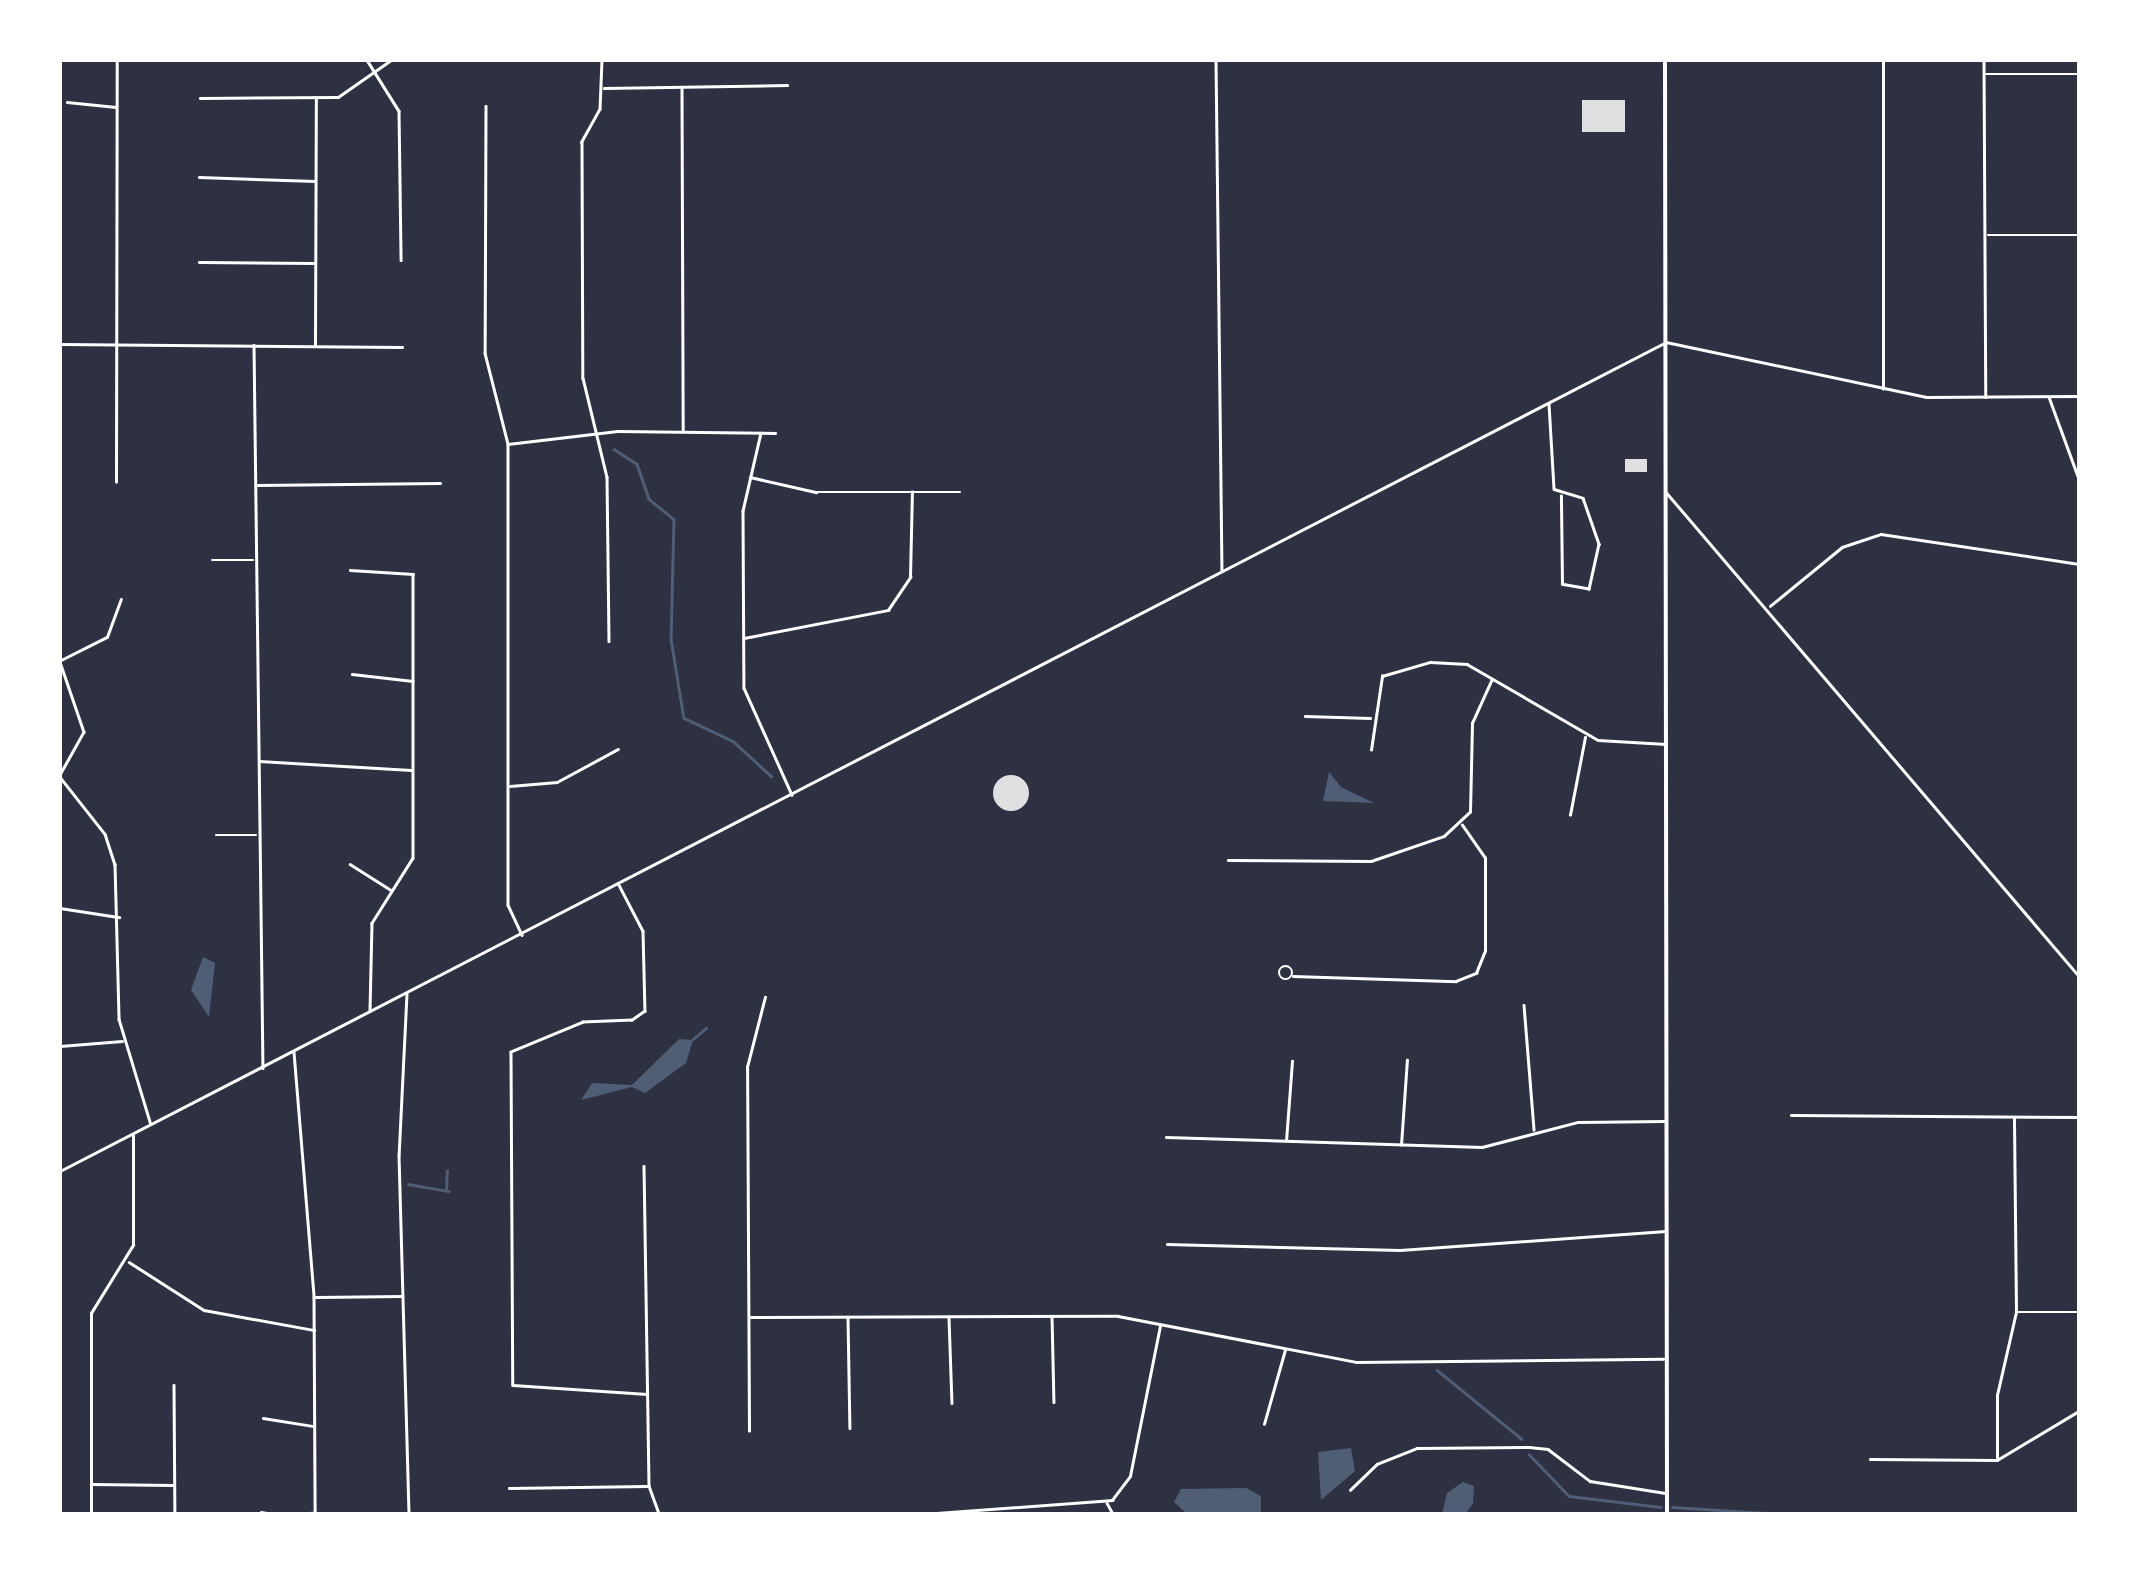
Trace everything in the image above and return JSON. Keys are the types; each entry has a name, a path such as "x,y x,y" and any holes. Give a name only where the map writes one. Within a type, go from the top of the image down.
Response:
{"main road":[{"path":"1666,60 1666,1514"}],"street":[{"path":"116,60 116,482"},
{"path":"367,60 399,111 402,260"},
{"path":"200,98 338,97 391,60"},
{"path":"602,60 602,88 582,142 583,378 607,477 609,641"},
{"path":"1216,60 1222,571"},
{"path":"1883,60 1883,390"},
{"path":"1984,60 1986,397"},
{"path":"1984,74 2079,74"},
{"path":"602,88 787,85"},
{"path":"682,87 683,432"},
{"path":"315,345 316,98"},
{"path":"67,102 117,107"},
{"path":"486,106 485,352 508,444 508,905 522,935"},
{"path":"199,178 316,181"},
{"path":"1986,236 2079,235"},
{"path":"200,262 315,263"},
{"path":"60,1171 1666,342 1883,390 1986,397 2079,396"},
{"path":"60,344 402,347"},
{"path":"254,345 263,1068"},
{"path":"2048,396 2079,478"},
{"path":"1549,402 1550,476 1562,496 1562,584 1589,589 1599,544 1583,498 1562,496"},
{"path":"761,433 750,477 744,638 749,708 792,795"},
{"path":"508,444 597,435 775,433"},
{"path":"750,477 816,492 960,492"},
{"path":"254,485 440,482"},
{"path":"744,638 888,610 910,577 912,492"},
{"path":"1666,492 1770,606 2079,976"},
{"path":"1770,606 1842,547 1881,534 2079,564"},
{"path":"212,560 254,560"},
{"path":"350,570 413,574 413,858 370,933 370,1012"},
{"path":"121,600 107,637 60,661 84,732 60,776 104,834 120,917 122,1041 151,1124"},
{"path":"1371,750 1373,692 1398,665 1467,664 1586,736 1667,744"},
{"path":"352,674 413,681"},
{"path":"1228,860 1388,858 1462,824 1472,804 1472,723 1492,679"},
{"path":"1305,716 1371,718"},
{"path":"1570,815 1572,766 1586,736"},
{"path":"508,786 557,782 618,749"},
{"path":"258,761 413,770"},
{"path":"1293,976 1456,981 1476,973 1485,951 1485,858 1462,824"},
{"path":"216,835 258,835"},
{"path":"350,864 393,892"},
{"path":"618,883 643,931 645,1011 632,1020 582,1022 511,1052 513,1385 647,1394"},
{"path":"60,908 120,917"},
{"path":"407,994 402,1296 409,1514"},
{"path":"749,1431 747,1067 765,997"},
{"path":"1524,1004 1534,1132"},
{"path":"60,1046 122,1041"},
{"path":"291,1514 315,1514 314,1297 294,1052"},
{"path":"1401,1147 1407,1060"},
{"path":"1286,1142 1292,1061"},
{"path":"1790,1115 2079,1117"},
{"path":"1997,1460 1997,1395 2016,1312 2014,1118"},
{"path":"1166,1137 1482,1147 1534,1132 1666,1121"},
{"path":"91,1514 91,1313 128,1261 133,1135"},
{"path":"644,1166 648,1486 659,1514"},
{"path":"1167,1244 1400,1250 1667,1231"},
{"path":"128,1261 204,1310 314,1330"},
{"path":"314,1297 402,1296"},
{"path":"2016,1312 2079,1312"},
{"path":"749,1317 1052,1314 1161,1325 1356,1362 1665,1359"},
{"path":"1052,1314 1054,1402"},
{"path":"848,1316 850,1428"},
{"path":"950,1316 952,1403"},
{"path":"923,1514 966,1507 1107,1502 1130,1476 1161,1325"},
{"path":"1264,1424 1285,1348"},
{"path":"174,1385 175,1514"},
{"path":"1870,1459 1997,1460 2079,1411"},
{"path":"263,1418 314,1426"},
{"path":"1350,1490 1377,1464 1417,1448 1529,1447 1548,1449 1590,1481 1667,1493"},
{"path":"92,1484 175,1485"},
{"path":"508,1488 648,1486"},
{"path":"1107,1502 1113,1514"},
{"path":"966,1507 966,1514"},
{"path":"261,1512 273,1514"},
{"path":"1507,1514 1514,1514"}],"water":[{"path":"1329,772 1341,787 1374,803 1323,801"},
{"path":"203,957 215,963 209,1017 191,990"},
{"path":"679,1039 693,1040 686,1063 645,1093 632,1087 581,1100 592,1083 632,1085"},
{"path":"1351,1448 1355,1471 1321,1500 1318,1452"},
{"path":"1463,1482 1474,1486 1473,1504 1465,1514 1442,1514 1447,1493"},
{"path":"1246,1488 1261,1496 1261,1514 1187,1514 1174,1502 1181,1489"}],"building":[{"path":"1582,100 1625,100 1625,132 1582,132"},
{"path":"1625,459 1647,459 1647,472 1625,472"},
{"path":"1011,775 1023,781 1029,793 1023,805 1011,811 999,805 993,793 999,781"}],"waterway":[{"path":"614,449 637,464 649,499 674,519 671,639 684,718 733,741 771,776"},
{"path":"693,1039 706,1028"},
{"path":"446,1189 447,1171"},
{"path":"408,1184 448,1191"},
{"path":"1437,1370 1522,1439"},
{"path":"1529,1454 1569,1496 1660,1507"},
{"path":"1672,1507 1782,1514"}]}
